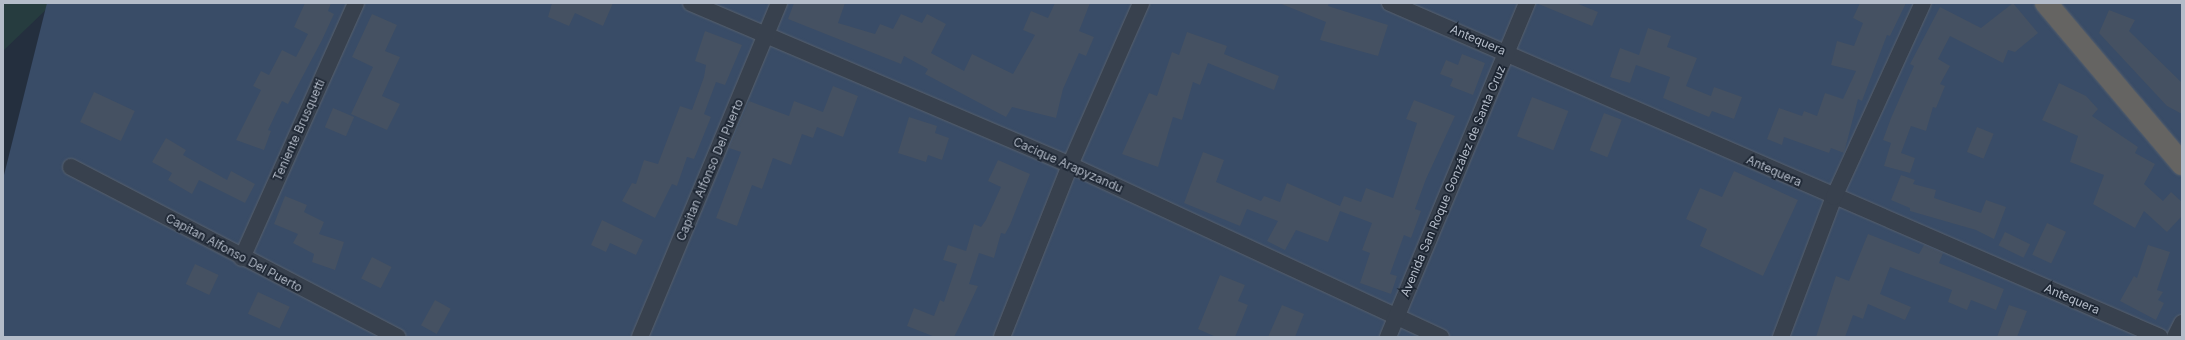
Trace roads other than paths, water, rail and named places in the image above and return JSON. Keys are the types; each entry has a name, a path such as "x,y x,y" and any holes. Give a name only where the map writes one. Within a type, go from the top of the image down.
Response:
{"highway":[{"path":"2046,3 2083,44 2101,58 2182,148"},
{"path":"2083,44 2094,63 2182,164"}],"street":[{"name":"Teniente Brusquetti","path":"242,258 356,3"},
{"name":"Cacique Arapyzandu","path":"691,3 1070,166 1395,318 1440,337"},
{"name":"Capitan Alfonso Del Puerto","path":"640,337 779,3"},
{"path":"1002,337 1070,166 1141,3"},
{"name":"Antequera","path":"1390,3 1834,197 2160,337"},
{"name":"Avenida San Roque González de Santa Cruz","path":"1388,337 1527,3"},
{"path":"1781,337 1834,197 1923,3"},
{"name":"Capitan Alfonso Del Puerto","path":"72,167 242,258 397,337"},
{"path":"2175,337 2182,323"}],"water":[{"path":"47,3 2182,3 2182,337 3,337 3,179"}]}
